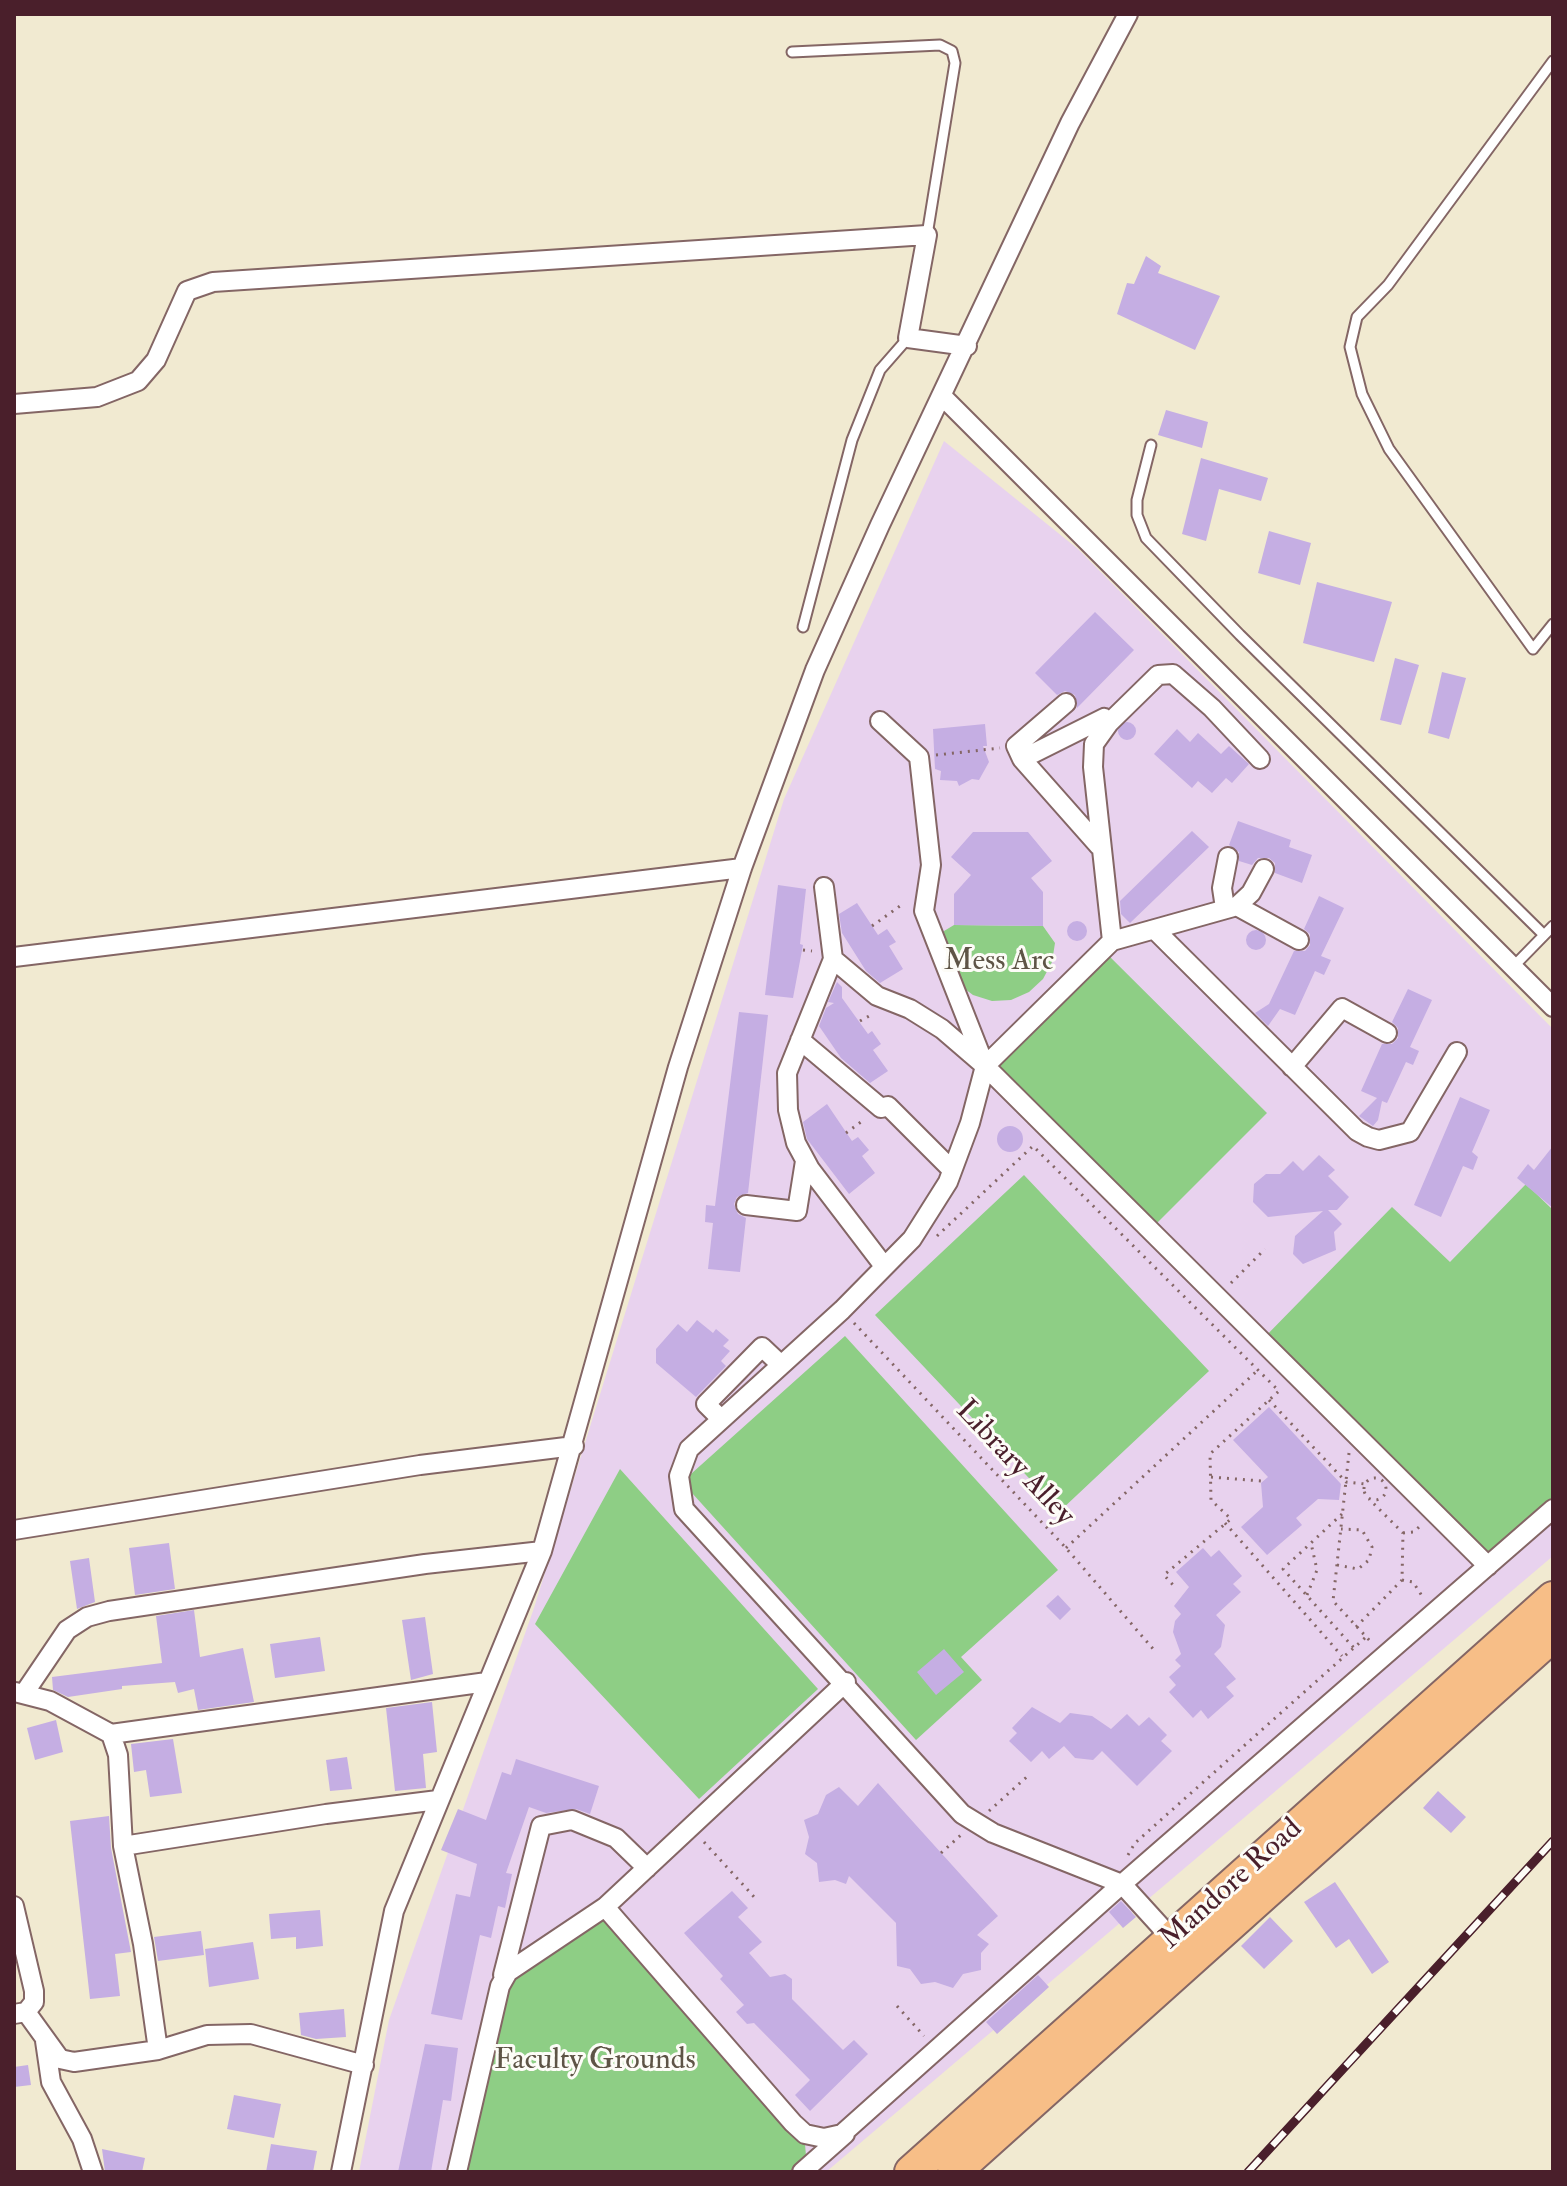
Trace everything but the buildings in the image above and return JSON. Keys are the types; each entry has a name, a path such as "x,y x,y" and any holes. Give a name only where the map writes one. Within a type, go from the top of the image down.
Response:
{"highway":[{"name":"Mandore Road","path":"911,2172 1553,1598"},
{"name":"Mandore Road","path":"954,2172 1553,1635"}],"street":[{"path":"341,2172 394,1911 542,1551 574,1446 608,1309 647,1173 742,868 815,670 880,525 1070,123 1128,14"},
{"path":"14,404 97,397 138,381 156,360 187,291 213,282 927,235 908,338 967,346"},
{"path":"943,397 1553,1007"},
{"path":"1112,941 1099,846 1094,744 1109,723 1158,675 1173,674 1212,708 1260,759"},
{"path":"1019,752 1066,703"},
{"path":"1019,752 1104,718 1109,723"},
{"path":"880,721 919,757 931,865 924,909 985,1066"},
{"path":"1019,752 1099,846"},
{"path":"1228,857 1222,888 1231,907 1299,940"},
{"path":"14,957 742,868"},
{"path":"1172,1939 1122,1884 974,1823 684,1509 679,1476 689,1449 842,1310 912,1239 952,1170 970,1123 985,1066 1112,941 1231,907 1251,893 1264,869"},
{"path":"824,887 833,959 787,1073 788,1110 796,1143 805,1161 884,1266"},
{"path":"1155,930 1357,1131 1379,1140 1410,1132 1457,1052"},
{"path":"833,959 877,996 910,1009 942,1029 985,1066 1488,1566"},
{"path":"1292,1067 1342,1008 1387,1033"},
{"path":"800,1040 881,1108 888,1106 952,1170"},
{"path":"746,1205 797,1211 805,1161"},
{"path":"14,1530 420,1465 574,1446"},
{"path":"802,2172 1122,1884 1553,1509"},
{"path":"487,1682 111,1734 50,1701 19,1692 67,1630 87,1617 109,1611 425,1564 542,1551"},
{"path":"500,1986 518,1961 605,1907 846,1682"},
{"path":"111,1734 118,1755 123,1846 143,1944 158,2050"},
{"path":"123,1846 438,1800"},
{"path":"457,2172 541,1826 572,1820 616,1838 647,1868"},
{"path":"14,1906 34,1991 34,2002 20,2013 60,2059 74,2062 158,2050 207,2035 251,2034 364,2065"},
{"path":"605,1907 805,2134 824,2138 842,2134 858,2122"},
{"path":"45,2041 51,2082 82,2139 93,2172"}],"lane":[{"path":"792,52 940,45 952,51 955,63 927,235"},
{"path":"1553,61 1388,285 1357,317 1350,347 1362,394 1389,449 1533,649 1553,624"},
{"path":"803,627 852,440 880,370 908,338"},
{"path":"1151,445 1137,500 1137,515 1146,538 1544,935"},
{"path":"1512,968 1553,926"}],"path":[{"path":"919,757 1019,752"},
{"path":"872,926 900,906 924,909"},
{"path":"846,1133 881,1108"},
{"path":"930,1243 1033,1146 1279,1391 1210,1454 1211,1500 1231,1519 1164,1575 1173,1585"},
{"path":"1217,1297 1265,1249"},
{"name":"Library Alley","path":"842,1310 1066,1548 1154,1650"},
{"path":"1066,1548 1258,1370"},
{"path":"1269,1400 1346,1482 1365,1484 1374,1478 1385,1487 1383,1497 1369,1499"},
{"path":"1351,1430 1333,1601 1384,1657"},
{"path":"1211,1477 1261,1481"},
{"path":"1356,1627 1402,1580 1403,1533 1369,1499 1363,1491 1365,1484"},
{"path":"1342,1514 1283,1569 1354,1648"},
{"path":"1403,1533 1414,1532 1429,1518"},
{"path":"1225,1523 1343,1657"},
{"path":"1337,1565 1358,1569 1369,1560 1372,1547 1362,1530 1341,1529"},
{"path":"1307,1595 1317,1570 1311,1543"},
{"path":"1402,1580 1413,1582 1424,1600"},
{"path":"1122,1884 1129,1848 1366,1637"},
{"path":"941,1853 1030,1774"},
{"path":"690,1827 756,1899"},
{"path":"897,2006 938,2050"}],"shaded area":[{"path":"944,441 1078,549 1553,1029 1553,1556 826,2172 359,2172 389,2020 534,1608 784,799"}],"green space":[{"name":"Mess Arc","path":"954,925 1043,926 1055,943 1052,962 1043,979 1029,992 1011,1000 992,1001 973,995 957,983 943,949 944,931"},
{"path":"1102,949 1267,1113 1150,1230 985,1066"},
{"path":"1024,1175 1209,1371 1060,1511 875,1315"},
{"path":"1526,1184 1553,1210 1553,1509 1488,1566 1259,1343 1392,1207 1450,1262"},
{"path":"845,1336 1058,1570 961,1657 982,1680 916,1740 682,1482"},
{"path":"620,1469 818,1689 699,1799 535,1624"},
{"name":"Faculty Grounds","path":"605,1907 804,2133 807,2167 802,2172 461,2172 500,1986"}],"railway":[{"path":"1248,2172 1553,1841"}]}
